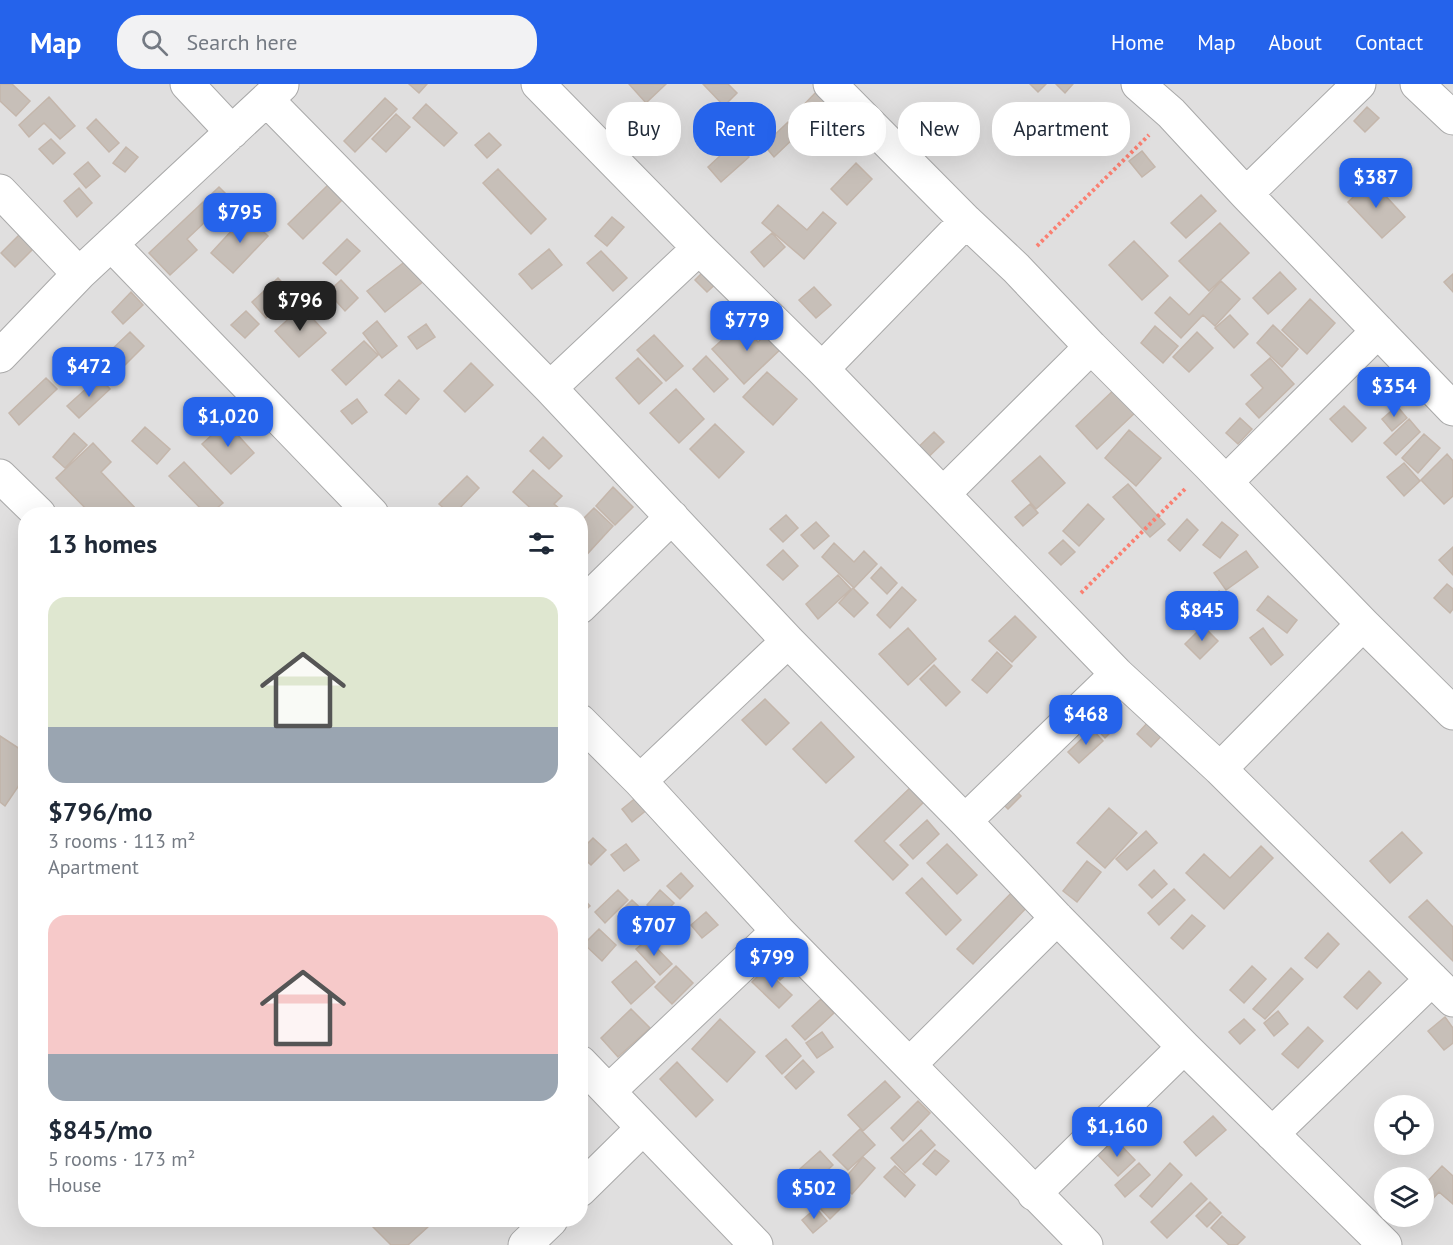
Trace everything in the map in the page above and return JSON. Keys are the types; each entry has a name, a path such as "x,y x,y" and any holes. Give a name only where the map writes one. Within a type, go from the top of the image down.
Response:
{"street":[{"path":"187,84 232,132"},
{"path":"538,84 822,369 1117,674 1220,769 1443,989 1272,1134"},
{"path":"1138,84 1171,113 1453,409"},
{"path":"1246,194 1359,84"},
{"path":"1418,84 1453,118"},
{"path":"843,88 966,221 1016,268 1363,624 1453,713"},
{"path":"0,356 79,274 275,92 788,641 1184,1047 1385,1245"},
{"path":"0,191 79,274"},
{"path":"822,369 966,221"},
{"path":"111,244 365,507"},
{"path":"550,388 699,248"},
{"path":"1217,473 1378,331"},
{"path":"943,494 1092,347"},
{"path":"0,476 32,507"},
{"path":"588,599 672,517"},
{"path":"1220,769 1363,624"},
{"path":"640,781 788,641"},
{"path":"964,821 1117,674"},
{"path":"588,729 640,781 778,931 1086,1245"},
{"path":"910,1064 1057,918"},
{"path":"609,1091 778,931"},
{"path":"1034,1194 1184,1047"},
{"path":"588,1070 756,1245"},
{"path":"588,1182 643,1128"}],"path":[{"path":"1016,268 1171,113"},
{"path":"1060,615 1217,473"}],"shaded area":[{"path":"0,84 1453,84 1453,1245 0,1245"}],"building":[{"path":"0,84 12,84 30,101 16,116 0,101"},
{"path":"409,84 427,84 419,93"},
{"path":"629,84 666,84 647,102"},
{"path":"703,84 728,84 737,93 728,102 720,102"},
{"path":"1030,84 1046,84 1038,92"},
{"path":"1056,84 1073,84 1065,93"},
{"path":"820,88 834,101 833,102 806,102"},
{"path":"49,97 75,126 60,139 44,123 29,137 19,125"},
{"path":"385,98 397,109 355,152 344,141"},
{"path":"426,104 457,133 444,146 413,118"},
{"path":"1367,107 1379,118 1365,132 1354,121"},
{"path":"396,114 410,127 386,152 372,139"},
{"path":"96,119 119,143 109,152 87,128"},
{"path":"788,122 788,144 776,155 776,134"},
{"path":"489,133 501,145 487,158 475,145"},
{"path":"51,139 65,153 53,164 39,149"},
{"path":"126,147 138,157 125,172 113,163"},
{"path":"1142,151 1155,167 1142,177 1129,161"},
{"path":"720,156 749,157 721,182 708,167"},
{"path":"88,162 100,176 86,188 74,174"},
{"path":"856,163 872,179 847,205 831,189"},
{"path":"498,169 546,219 531,234 483,183"},
{"path":"1371,180 1405,217 1382,238 1348,202"},
{"path":"329,184 343,199 303,239 288,224"},
{"path":"219,187 240,208 216,231 206,221 187,239 197,250 170,275 149,253"},
{"path":"79,188 92,203 77,217 64,201"},
{"path":"1201,195 1216,211 1186,238 1171,223"},
{"path":"778,205 807,230 823,212 836,223 804,259 762,223"},
{"path":"246,215 268,236 233,273 211,253"},
{"path":"612,217 624,227 607,246 595,236"},
{"path":"1220,223 1249,253 1209,291 1179,261"},
{"path":"26,228 40,242 15,267 1,253"},
{"path":"772,233 785,247 764,267 751,252"},
{"path":"347,239 360,251 336,275 323,263"},
{"path":"1134,241 1168,276 1142,300 1109,265"},
{"path":"549,249 562,265 532,289 519,274"},
{"path":"601,251 627,278 613,291 587,263"},
{"path":"407,260 424,281 385,312 367,291"},
{"path":"708,267 720,280 707,292 695,280"},
{"path":"1280,272 1296,289 1268,314 1253,298"},
{"path":"1453,274 1453,292 1444,282"},
{"path":"278,278 292,293 266,318 252,302"},
{"path":"341,280 358,298 345,311 328,292"},
{"path":"1221,281 1240,299 1215,326 1203,315 1181,338 1155,313 1170,297 1189,315"},
{"path":"814,287 831,305 816,318 799,300"},
{"path":"131,292 143,305 123,324 112,312"},
{"path":"1310,299 1335,323 1307,354 1282,330"},
{"path":"302,307 326,333 299,357 275,331"},
{"path":"246,311 259,324 245,338 231,325"},
{"path":"1230,315 1248,334 1234,348 1215,328"},
{"path":"377,321 397,346 382,358 363,333"},
{"path":"741,323 758,342 771,330 785,345 744,384 712,349"},
{"path":"426,324 435,337 417,349 408,337"},
{"path":"1273,325 1298,349 1282,367 1257,343"},
{"path":"1155,326 1178,346 1163,363 1141,343"},
{"path":"130,332 144,346 119,371 105,356"},
{"path":"1197,332 1213,348 1189,372 1173,357"},
{"path":"654,335 683,366 666,381 637,350"},
{"path":"364,341 378,355 346,385 332,370"},
{"path":"706,356 728,379 714,392 693,369"},
{"path":"638,358 662,383 639,404 616,378"},
{"path":"1270,358 1294,384 1259,418 1246,404 1263,388 1251,375"},
{"path":"471,363 493,385 465,412 444,391"},
{"path":"767,372 797,399 773,425 743,397"},
{"path":"99,377 110,389 79,418 67,406"},
{"path":"46,378 57,389 19,425 9,413"},
{"path":"399,380 419,399 406,414 385,395"},
{"path":"1118,386 1139,409 1097,449 1076,426"},
{"path":"676,389 704,419 679,443 650,413"},
{"path":"357,399 367,412 352,424 341,411"},
{"path":"1344,406 1366,428 1352,442 1330,419"},
{"path":"1397,406 1407,418 1392,431 1382,419"},
{"path":"1240,418 1252,429 1238,444 1226,433"},
{"path":"1409,419 1420,432 1396,455 1384,443"},
{"path":"226,422 254,453 231,474 202,444"},
{"path":"715,424 744,452 719,478 690,449"},
{"path":"145,427 170,449 157,464 132,441"},
{"path":"1129,430 1161,458 1136,486 1105,458"},
{"path":"934,432 944,442 918,467 908,457"},
{"path":"74,433 87,445 65,468 53,457"},
{"path":"1424,434 1440,448 1418,473 1402,458"},
{"path":"543,437 562,456 549,469 530,451"},
{"path":"93,443 111,462 101,472 134,507 84,507 56,478"},
{"path":"1447,454 1453,461 1453,496 1444,504 1421,480"},
{"path":"1040,456 1065,483 1036,509 1012,481"},
{"path":"184,462 223,503 218,507 199,507 169,476"},
{"path":"1404,463 1420,481 1404,496 1387,477"},
{"path":"533,470 562,496 554,504 558,507 529,507 513,492"},
{"path":"467,476 479,488 461,507 442,507 439,504"},
{"path":"1128,484 1165,524 1150,537 1113,497"},
{"path":"613,487 633,507 615,525 596,506"},
{"path":"1030,504 1038,513 1023,526 1015,517"},
{"path":"1088,504 1104,519 1079,546 1063,531"},
{"path":"594,508 613,526 588,553 588,514"},
{"path":"786,515 798,528 783,542 770,529"},
{"path":"1187,519 1198,530 1180,551 1168,540"},
{"path":"816,522 829,536 814,549 801,535"},
{"path":"1222,522 1238,535 1220,558 1203,545"},
{"path":"1063,540 1075,552 1061,565 1049,553"},
{"path":"834,543 854,562 864,551 877,564 854,588 822,557"},
{"path":"1453,547 1453,575 1439,560"},
{"path":"783,550 798,566 783,580 767,565"},
{"path":"1246,551 1258,567 1226,590 1214,573"},
{"path":"881,567 897,583 887,594 871,578"},
{"path":"838,575 851,589 818,619 806,604"},
{"path":"1447,584 1453,589 1453,609 1450,613 1434,598"},
{"path":"902,587 916,600 890,628 877,615"},
{"path":"853,588 868,603 854,617 839,603"},
{"path":"1219,591 1230,606 1208,623 1197,608"},
{"path":"1268,596 1297,620 1287,633 1257,610"},
{"path":"1015,616 1036,637 1012,662 989,641"},
{"path":"1203,626 1218,641 1200,659 1185,644"},
{"path":"908,628 936,659 908,685 879,654"},
{"path":"1263,628 1283,655 1271,665 1250,638"},
{"path":"997,652 1012,666 987,693 972,680"},
{"path":"934,665 960,692 946,706 920,679"},
{"path":"765,699 789,723 766,745 742,720"},
{"path":"1106,710 1120,723 1105,738 1092,724"},
{"path":"1150,720 1164,733 1151,747 1137,734"},
{"path":"821,722 854,757 826,783 793,749"},
{"path":"1092,729 1103,741 1079,763 1068,752"},
{"path":"0,736 18,748 18,787 5,806 0,802"},
{"path":"1002,776 1021,796 1008,809 989,790"},
{"path":"914,784 928,798 884,841 908,865 893,880 855,841"},
{"path":"638,796 648,809 632,822 622,809"},
{"path":"1109,808 1137,833 1105,868 1077,843"},
{"path":"927,820 939,834 913,859 900,845"},
{"path":"1146,831 1157,843 1127,870 1116,859"},
{"path":"1402,832 1422,853 1390,883 1370,861"},
{"path":"593,838 606,850 591,865 588,862 588,843"},
{"path":"626,844 639,860 624,871 611,855"},
{"path":"947,844 977,875 957,894 927,863"},
{"path":"1261,846 1273,858 1224,909 1186,873 1204,854 1230,878"},
{"path":"1087,861 1101,872 1077,902 1063,891"},
{"path":"1154,870 1167,884 1152,898 1139,885"},
{"path":"681,873 693,886 680,899 667,886"},
{"path":"922,878 961,920 946,935 906,893"},
{"path":"1015,889 1030,904 973,964 957,949"},
{"path":"1174,889 1185,900 1159,925 1148,913"},
{"path":"618,890 628,900 605,923 595,912"},
{"path":"660,890 674,903 660,918 647,905"},
{"path":"632,900 649,916 639,927 621,911"},
{"path":"1427,900 1453,927 1453,961 1409,917"},
{"path":"675,910 687,922 675,935 663,924"},
{"path":"706,912 718,925 702,938 691,925"},
{"path":"1192,915 1205,926 1183,949 1171,938"},
{"path":"599,929 616,945 602,961 588,948 588,940"},
{"path":"1328,933 1339,944 1317,968 1305,958"},
{"path":"648,939 672,964 660,975 636,949"},
{"path":"784,954 795,967 780,980 769,968"},
{"path":"636,961 655,982 631,1004 612,982"},
{"path":"676,966 693,983 672,1004 655,987"},
{"path":"1252,966 1266,979 1244,1003 1230,990"},
{"path":"1291,968 1303,979 1265,1019 1253,1009"},
{"path":"765,969 792,995 779,1008 752,982"},
{"path":"1369,971 1381,983 1357,1009 1344,997"},
{"path":"821,999 834,1013 805,1040 792,1026"},
{"path":"631,1009 650,1028 618,1057 601,1038"},
{"path":"1278,1011 1288,1024 1274,1036 1264,1023"},
{"path":"1445,1017 1453,1028 1453,1043 1444,1050 1428,1031"},
{"path":"720,1019 755,1052 727,1082 692,1049"},
{"path":"1244,1019 1255,1030 1240,1044 1229,1032"},
{"path":"1308,1027 1323,1041 1298,1068 1282,1054"},
{"path":"822,1032 833,1047 817,1058 806,1043"},
{"path":"786,1039 801,1056 782,1074 766,1056"},
{"path":"803,1060 814,1072 796,1089 785,1077"},
{"path":"677,1062 713,1100 696,1117 660,1079"},
{"path":"885,1081 900,1097 863,1131 848,1115"},
{"path":"918,1101 930,1113 903,1141 891,1128"},
{"path":"1213,1116 1226,1130 1196,1156 1184,1142"},
{"path":"860,1129 875,1145 848,1170 833,1155"},
{"path":"921,1130 935,1145 905,1173 891,1158"},
{"path":"1115,1139 1135,1160 1118,1176 1098,1155"},
{"path":"935,1150 949,1161 936,1175 923,1164"},
{"path":"820,1151 833,1165 805,1191 792,1176"},
{"path":"863,1157 875,1168 852,1194 840,1184"},
{"path":"1139,1163 1150,1175 1125,1197 1115,1185"},
{"path":"1170,1163 1182,1175 1152,1207 1140,1196"},
{"path":"895,1166 915,1185 905,1197 884,1177"},
{"path":"1442,1166 1453,1176 1453,1204 1439,1192 1434,1197 1434,1174"},
{"path":"1191,1183 1207,1199 1167,1238 1151,1222"},
{"path":"838,1189 849,1200 830,1219 819,1207"},
{"path":"1210,1202 1221,1213 1207,1227 1196,1216"},
{"path":"816,1208 827,1221 813,1233 802,1220"},
{"path":"1222,1216 1245,1237 1237,1245 1229,1245 1211,1228"},
{"path":"373,1227 428,1227 408,1245 391,1245"}]}
